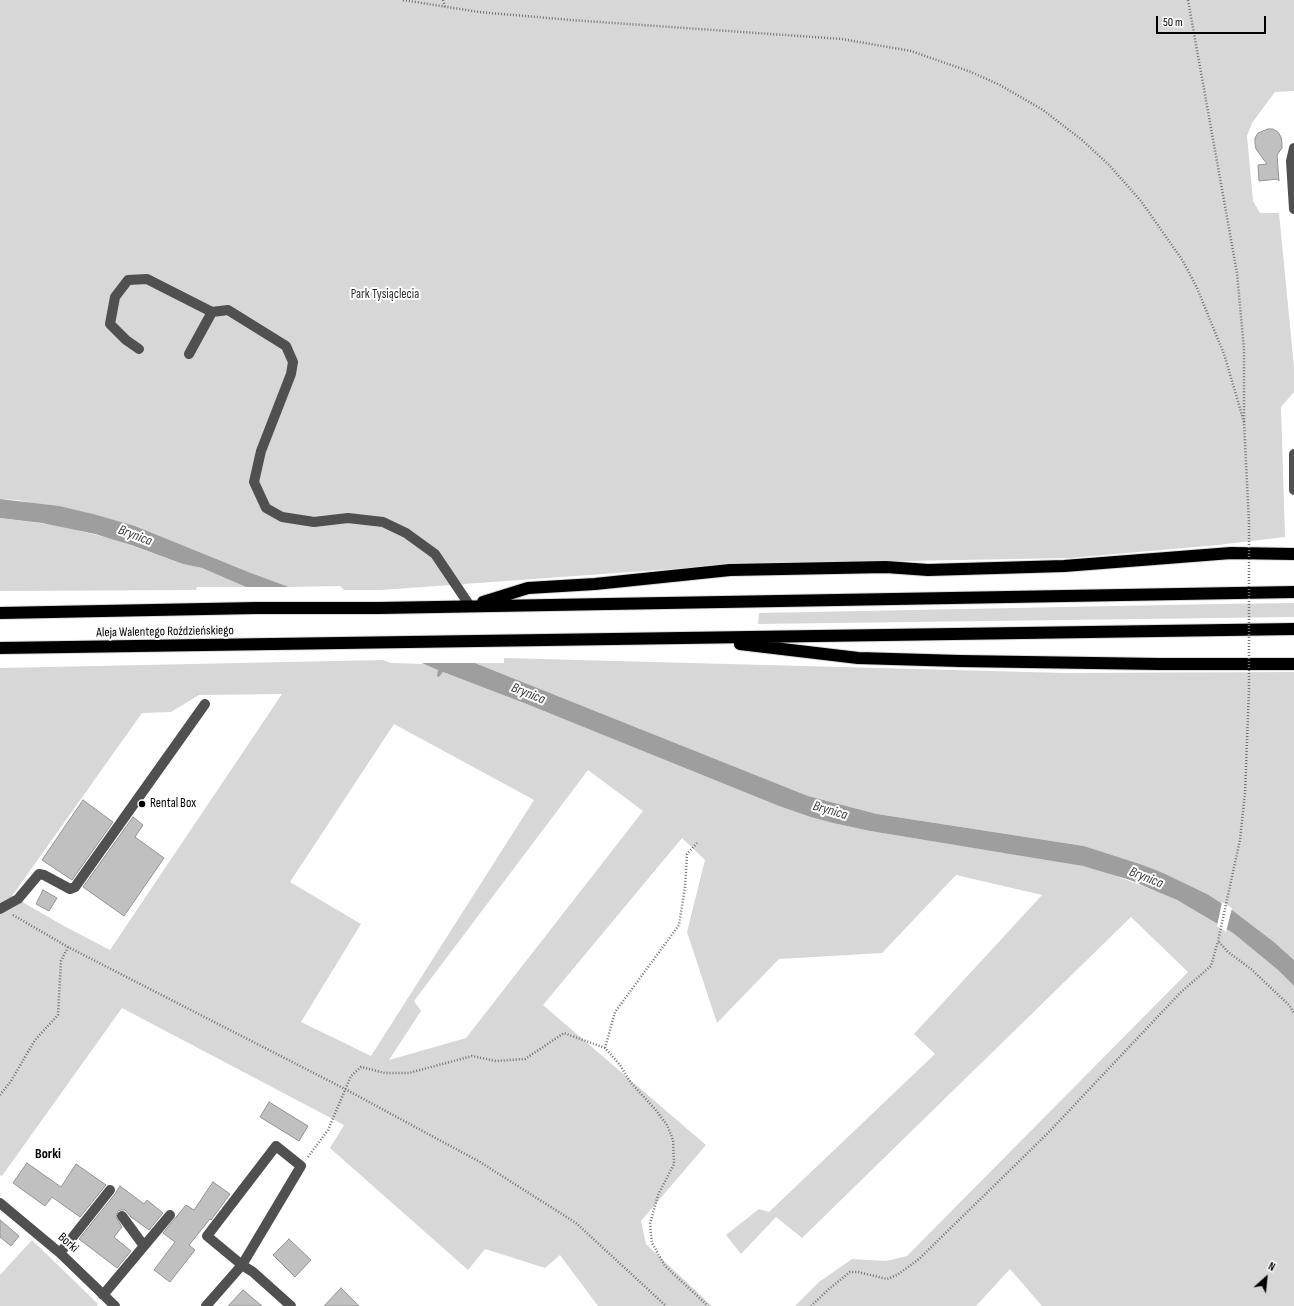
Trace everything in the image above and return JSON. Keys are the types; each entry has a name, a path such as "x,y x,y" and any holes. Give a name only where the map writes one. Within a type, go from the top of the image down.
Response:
{"highway":[{"path":"470,606 528,588 595,584 730,570 886,567 928,570 1064,566 1231,553 1294,554"},
{"name":"Aleja Walentego Roździeńskiego","path":"0,613 1294,592"},
{"path":"694,638 1294,629"},
{"path":"694,638 858,658 1143,664 1294,664"},
{"name":"Aleja Walentego Roździeńskiego","path":"0,648 694,638"}],"street":[{"path":"1294,148 1291,162 1294,209"},
{"path":"139,349 126,340 110,324 115,297 128,280 147,279 212,312 228,310 286,346 293,362 291,374 261,451 254,482 266,508 282,517 314,522 348,518 383,522 406,533 435,554 470,606"},
{"path":"189,354 212,312"},
{"path":"1294,454 1294,490"},
{"path":"2,908 18,899 39,874 44,875 70,889 75,887 205,704"},
{"path":"206,1306 242,1265 301,1166 276,1146 207,1236 242,1265 253,1272 291,1306"},
{"path":"60,1253 110,1190"},
{"name":"Borki","path":"0,1203 60,1253 115,1306"},
{"path":"103,1295 170,1215"},
{"path":"122,1216 144,1246"}],"path":[{"path":"403,0 479,12 842,39 911,51 965,70 1000,85 1043,110 1082,140 1109,165 1141,201 1183,262 1197,288 1224,354 1244,422"},
{"path":"443,0 445,7"},
{"path":"811,1306 850,1272 858,1272 887,1279 897,1275 919,1259 1048,1133 1180,993 1211,966 1230,893 1240,840 1245,793 1249,690 1249,523 1244,422 1244,349 1237,272 1188,0"},
{"path":"605,1048 615,1012 679,925 685,887 687,854 697,843"},
{"path":"2,908 68,947 345,1089 480,1162 576,1223 666,1306"},
{"path":"1218,941 1228,952 1251,969 1289,1005 1294,1013"},
{"path":"0,1095 11,1081 35,1040 58,1015 61,961 68,947"},
{"path":"301,1166 328,1130 351,1076 361,1067 385,1073 409,1073 472,1056 496,1061 525,1059 564,1033 605,1048 620,1065 631,1083 655,1109 667,1125 673,1140 674,1164 658,1195 650,1224 652,1243 665,1266 708,1306"}],"green space":[{"name":"Park Tysiąclecia","path":"0,0 1294,0 1294,91 1275,92 1252,123 1247,136 1253,201 1260,213 1279,213 1294,367 1294,392 1281,407 1285,537 1218,545 1070,558 742,564 381,590 344,590 340,586 289,587 135,526 18,500 0,499"},
{"path":"0,518 55,525 113,539 183,564 202,568 246,587 197,587 196,590 0,591"},
{"path":"1294,603 1294,617 758,624 759,613"},
{"path":"504,658 1065,673 1294,672 1294,960 1274,942 1232,910 1207,894 1143,865 1084,846 877,814 808,796 475,663 504,663"},
{"path":"383,660 391,663 425,664 439,670 439,677 443,672 524,703 779,806 833,823 870,831 1083,866 1108,873 1177,900 1233,933 1278,970 1294,986 1294,1306 1042,1306 1010,1269 976,1306 795,1306 819,1282 852,1259 886,1261 907,1256 1188,972 1131,917 802,1238 776,1217 741,1254 726,1235 759,1209 769,1212 935,1054 914,1034 1042,895 956,875 882,953 779,959 717,1023 687,932 705,860 682,838 543,1005 706,1145 641,1221 646,1244 712,1306 598,1306 560,1255 545,1268 485,1249 468,1270 330,1148 344,1125 122,1008 2,1176 0,1175 0,668","holes":["282,694 110,950 12,896 142,713 171,712 199,695","394,724 534,800 371,1056 301,1022 361,924 290,882","588,770 643,811 466,1038 389,1060 421,1011 414,1001"]},
{"path":"32,1240 98,1304 97,1306 0,1306 0,1275"}],"water":[{"name":"Brynica","path":"0,499 59,506 135,526 808,796 877,814 1084,846 1143,865 1207,894 1232,910 1274,942 1294,960 1294,986 1278,970 1233,933 1177,900 1130,880 1083,866 870,831 811,817 779,806 524,703 443,672 439,677 437,676 438,670 202,568 183,564 131,545 95,534 42,523 0,518"}],"pier":[{"path":"241,587 294,587 480,663 417,663"},
{"path":"1222,902 1232,908 1226,932 1217,926"}],"building":[{"path":"1268,129 1273,129 1278,132 1281,137 1282,148 1277,155 1279,181 1278,179 1259,181 1258,165 1267,164 1256,149 1255,138 1258,133"},
{"path":"83,800 113,822 72,880 42,860"},
{"path":"133,817 143,825 135,837 164,858 124,916 83,887"},
{"path":"43,890 57,898 49,911 36,904"},
{"path":"269,1102 308,1126 299,1141 260,1117"},
{"path":"27,1163 61,1187 76,1164 106,1185 80,1217 52,1197 45,1206 13,1183"},
{"path":"213,1182 230,1194 211,1220 210,1219 189,1245 195,1250 170,1282 154,1270 175,1242 163,1233 186,1205 194,1210"},
{"path":"120,1186 144,1204 147,1200 163,1213 149,1230 131,1217 125,1210 118,1211 116,1217 122,1227 114,1237 131,1251 117,1268 79,1239"},
{"path":"0,1220 19,1236 11,1246 0,1237"},
{"path":"289,1239 311,1260 295,1277 273,1255"},
{"path":"341,1288 359,1306 324,1306"},
{"path":"243,1290 262,1306 228,1306"}],"place":[{"name":"Rental Box","path":"142,804"}],"district":[{"name":"Borki","path":"48,1154"}]}
